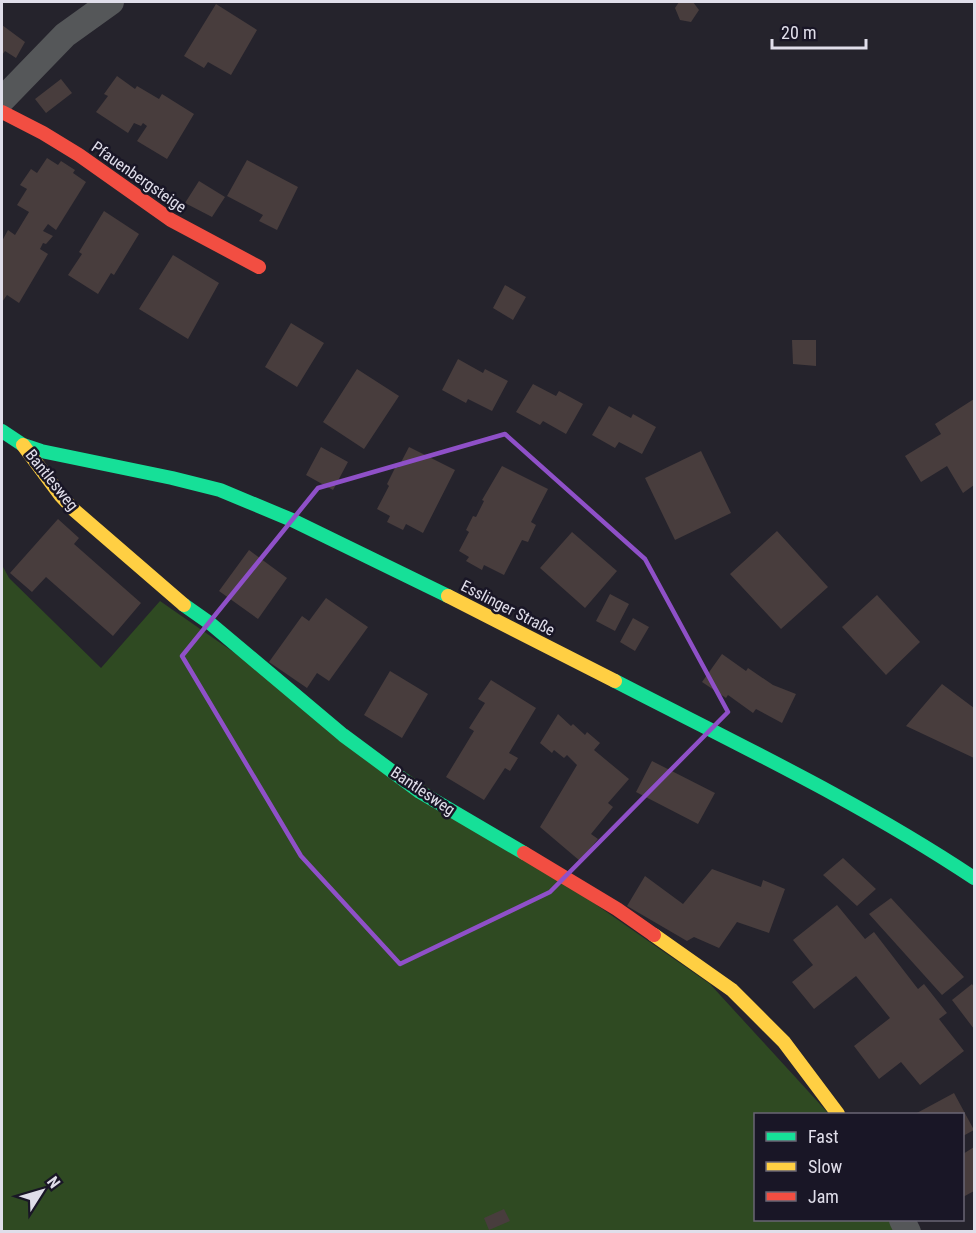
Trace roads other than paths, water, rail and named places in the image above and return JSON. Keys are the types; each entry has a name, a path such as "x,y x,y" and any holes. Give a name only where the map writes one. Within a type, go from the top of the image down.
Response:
{"street":[{"path":"2,99 60,39 111,2"},
{"name":"Pfauenbergsteige","path":"2,112 79,155 171,220 259,267"},
{"name":"Esslinger Straße","path":"2,431 23,444 60,456 220,490 292,519 847,800 975,878"},
{"name":"Bantlesweg","path":"23,444 74,510 183,604 211,624 343,735 434,801 617,909 732,990 784,1042 837,1113"}]}
